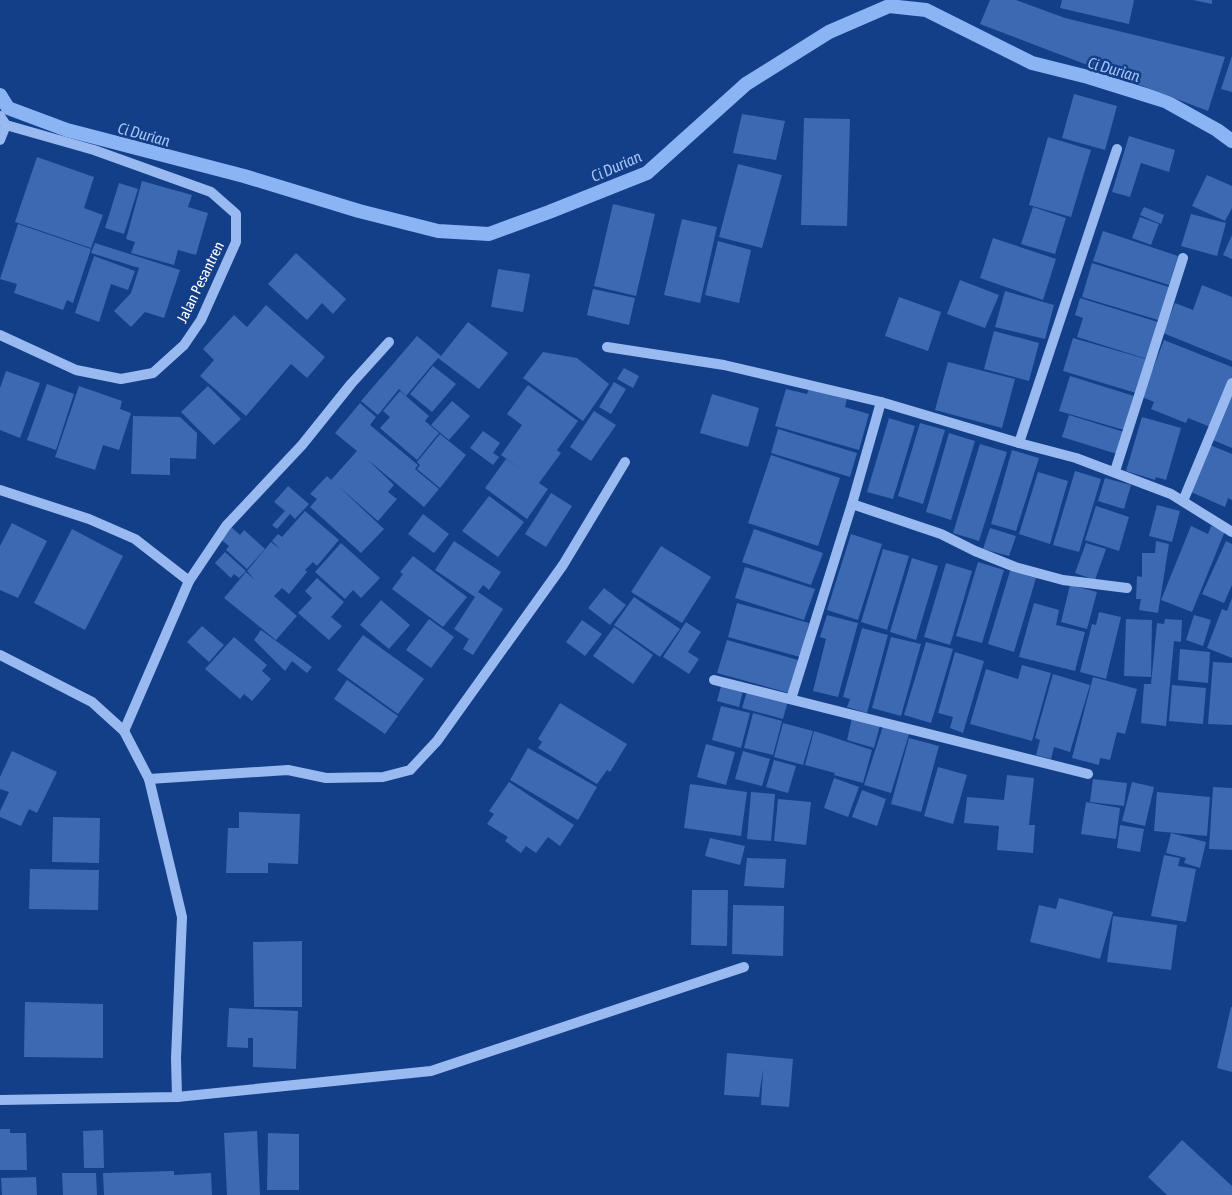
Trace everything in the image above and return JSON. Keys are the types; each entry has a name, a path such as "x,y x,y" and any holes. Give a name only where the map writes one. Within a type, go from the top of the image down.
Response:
{"street":[{"path":"0,140 3,121"},
{"name":"Jalan Pesantren","path":"0,335 76,370 121,379 153,373 184,345 201,320 236,242 236,214 212,192 94,150 3,121"},
{"path":"1019,443 1117,149"},
{"path":"1114,471 1183,258"},
{"path":"124,731 189,581 226,526 302,445 351,384 389,342"},
{"path":"607,347 724,365 881,402 1076,458 1114,471 1183,501 1232,532"},
{"path":"1183,501 1232,383"},
{"path":"790,699 852,504 881,402"},
{"path":"149,779 288,770 326,778 383,777 410,770 437,741 563,565 625,462"},
{"path":"0,490 89,519 135,539 189,581"},
{"path":"852,504 941,534 1015,567 1063,580 1127,588"},
{"path":"0,654 92,702 124,731 149,779 182,918 176,1058 177,1097"},
{"path":"714,680 1088,774"},
{"path":"0,1100 177,1097 431,1071 744,967"}],"building":[{"path":"990,0 1016,0 1065,18 1225,57 1208,111 980,24"},
{"path":"1062,0 1134,0 1129,24 1060,8"},
{"path":"1193,0 1212,0 1212,4"},
{"path":"1232,56 1232,92 1221,89"},
{"path":"1074,94 1117,106 1105,150 1062,138"},
{"path":"742,114 785,121 776,160 733,153"},
{"path":"804,118 850,119 847,226 801,225"},
{"path":"1129,136 1175,150 1169,172 1141,163 1130,197 1112,192"},
{"path":"1048,137 1091,150 1071,217 1029,205"},
{"path":"37,157 94,177 84,208 103,215 91,248 15,222"},
{"path":"738,164 782,175 762,248 719,237"},
{"path":"1207,175 1232,186 1232,208 1225,221 1192,206"},
{"path":"142,181 192,195 188,207 208,213 196,255 178,250 174,265 131,253 135,242 126,239"},
{"path":"119,183 138,189 124,234 105,228"},
{"path":"613,204 655,214 636,296 594,286"},
{"path":"1033,207 1066,218 1055,254 1021,244"},
{"path":"1144,207 1164,215 1161,224 1140,215"},
{"path":"1191,214 1226,223 1217,256 1181,246"},
{"path":"1140,217 1159,224 1151,245 1132,238"},
{"path":"682,219 717,227 700,303 664,295"},
{"path":"18,224 91,249 73,303 67,300 63,310 14,293 17,284 0,279"},
{"path":"1103,231 1178,256 1169,285 1093,261"},
{"path":"1232,235 1232,259 1223,255"},
{"path":"993,238 1056,259 1043,300 980,278"},
{"path":"718,241 751,250 739,303 705,295"},
{"path":"95,243 180,270 164,318 145,312 131,327 114,311 131,293 139,268 91,253"},
{"path":"296,253 346,299 333,314 322,303 307,320 268,284"},
{"path":"94,256 135,271 128,290 111,284 99,322 75,313"},
{"path":"1092,263 1169,287 1158,320 1082,297"},
{"path":"498,269 530,274 523,312 491,307"},
{"path":"960,280 999,295 985,328 947,314"},
{"path":"1202,285 1232,297 1232,361 1163,333 1175,303 1193,310"},
{"path":"593,289 635,298 629,325 587,315"},
{"path":"1005,291 1054,305 1045,339 995,327"},
{"path":"899,297 941,312 928,351 885,336"},
{"path":"1080,298 1158,322 1147,359 1077,337 1083,318 1075,315"},
{"path":"266,305 325,357 307,378 291,364 246,416 200,376 214,360 203,349 234,315 247,327"},
{"path":"468,322 508,353 479,389 438,358 406,396 399,389 378,415 361,401 417,336 441,356"},
{"path":"994,331 1039,343 1029,381 984,369"},
{"path":"1073,338 1146,359 1136,393 1063,371"},
{"path":"1164,340 1232,367 1232,379 1213,428 1188,418 1186,423 1151,409 1154,402 1142,397"},
{"path":"543,352 577,358 609,384 583,421 523,378"},
{"path":"948,362 1015,379 1002,428 935,410"},
{"path":"433,366 456,384 432,412 410,394"},
{"path":"624,368 639,376 633,388 617,379"},
{"path":"6,371 40,383 20,438 0,430 0,388"},
{"path":"1070,376 1134,396 1124,430 1059,411"},
{"path":"614,382 626,389 611,414 599,407"},
{"path":"47,384 74,394 56,450 27,440"},
{"path":"528,385 578,421 557,450 561,453 539,483 548,489 527,519 485,488 506,459 525,472 501,455 522,425 507,414"},
{"path":"79,386 122,401 120,409 131,413 119,450 103,445 95,470 55,457"},
{"path":"208,386 241,419 214,445 181,412"},
{"path":"809,388 847,399 845,407 869,414 859,450 775,426 786,389 807,394"},
{"path":"400,391 429,416 425,421 439,433 417,460 380,428 390,417 383,411"},
{"path":"1232,392 1232,448 1213,440"},
{"path":"712,394 759,408 748,447 700,433"},
{"path":"452,401 470,416 449,440 431,425"},
{"path":"360,403 376,417 370,425 418,465 415,469 439,489 424,507 367,459 394,485 388,492 397,499 378,521 337,485 384,529 361,553 310,507 317,499 310,494 327,476 331,480 357,451 335,433"},
{"path":"594,411 616,425 591,461 570,447"},
{"path":"1069,415 1124,432 1117,454 1062,437"},
{"path":"133,416 180,417 197,433 196,459 170,458 170,475 131,474"},
{"path":"1142,417 1181,428 1166,480 1156,477 1155,480 1126,471"},
{"path":"889,418 915,426 893,499 867,492"},
{"path":"920,423 945,430 923,504 898,496"},
{"path":"778,429 857,453 850,477 771,453"},
{"path":"483,431 500,443 493,453 499,457 493,465 470,448"},
{"path":"949,433 975,441 951,520 926,512"},
{"path":"440,434 466,455 440,488 417,469 420,465 417,462"},
{"path":"980,444 1007,452 979,541 953,533"},
{"path":"1210,445 1232,454 1232,500 1228,498 1225,507 1191,492"},
{"path":"1012,450 1039,458 1016,531 991,524"},
{"path":"771,455 840,478 818,546 748,523"},
{"path":"1075,471 1101,479 1079,552 1053,545"},
{"path":"1038,472 1068,481 1050,544 1019,534"},
{"path":"1105,478 1131,485 1124,509 1098,501"},
{"path":"288,486 309,504 295,519 290,514 277,529 272,525 285,511 274,502"},
{"path":"551,493 572,506 546,547 525,534"},
{"path":"489,496 524,522 498,557 462,531"},
{"path":"1157,505 1180,511 1172,542 1149,536"},
{"path":"1096,506 1129,517 1119,551 1085,540"},
{"path":"305,511 339,540 317,566 313,562 305,570 307,572 289,594 282,588 274,596 297,616 276,640 224,598 246,572 255,580 247,571 271,542 281,550 272,541 278,534 282,537"},
{"path":"423,514 449,534 434,553 408,534"},
{"path":"12,523 47,541 18,598 0,590 0,546"},
{"path":"230,526 240,535 244,530 265,549 247,569 226,550 229,546 219,538"},
{"path":"1191,526 1208,534 1211,526 1225,531 1192,612 1161,600"},
{"path":"990,528 1016,536 1009,556 983,549"},
{"path":"72,529 123,556 85,630 34,603"},
{"path":"754,529 823,553 811,585 742,562"},
{"path":"851,534 882,544 858,620 827,610"},
{"path":"454,541 501,572 489,590 483,585 478,592 503,609 473,655 463,649 469,639 454,629 475,597 435,570"},
{"path":"1156,541 1169,544 1158,613 1139,610 1141,599 1136,599 1137,576 1142,577 1142,553 1155,553"},
{"path":"1226,541 1232,544 1232,585 1224,603 1202,594"},
{"path":"341,543 380,578 361,598 353,590 345,599 315,572"},
{"path":"1086,543 1106,549 1095,580 1075,573"},
{"path":"661,546 711,577 682,623 631,592"},
{"path":"883,549 909,556 887,630 861,622"},
{"path":"225,552 246,571 239,578 234,574 231,578 215,563"},
{"path":"413,556 467,597 443,627 392,589 403,574 400,572"},
{"path":"912,558 938,566 916,640 890,632"},
{"path":"978,562 1004,570 982,643 956,636"},
{"path":"946,563 972,571 950,645 924,637"},
{"path":"745,567 815,589 804,620 735,598"},
{"path":"1010,571 1036,578 1014,652 988,644"},
{"path":"317,578 344,602 331,617 342,626 329,640 298,613 312,598 305,591"},
{"path":"1070,585 1097,592 1087,629 1061,622"},
{"path":"604,588 626,605 610,625 588,608"},
{"path":"634,597 680,629 660,657 614,625"},
{"path":"1232,598 1232,658 1207,648 1222,609 1227,611"},
{"path":"381,600 410,625 389,649 360,625"},
{"path":"737,603 809,623 800,657 728,637"},
{"path":"1034,603 1059,610 1056,625 1085,632 1075,671 1019,657"},
{"path":"1099,612 1121,617 1106,679 1080,672 1092,624 1096,625"},
{"path":"827,615 858,623 838,697 813,691 826,639 820,637"},
{"path":"1194,615 1211,620 1203,646 1186,640"},
{"path":"429,619 454,637 431,668 406,650"},
{"path":"1126,619 1152,620 1151,677 1124,676"},
{"path":"1165,619 1182,620 1181,642 1174,641 1166,726 1141,723 1144,684 1151,684 1157,623 1164,624"},
{"path":"582,620 602,634 585,656 566,642"},
{"path":"686,622 701,632 688,652 699,659 689,674 663,657"},
{"path":"202,626 224,645 209,662 187,642"},
{"path":"614,627 653,655 633,684 593,656"},
{"path":"862,628 888,635 867,713 847,707 850,699 843,697"},
{"path":"261,630 312,667 307,673 292,661 285,671 254,640"},
{"path":"363,635 424,679 398,714 337,670"},
{"path":"234,637 267,665 262,671 271,679 252,701 244,694 240,699 205,669"},
{"path":"891,637 921,644 901,716 872,708"},
{"path":"727,640 798,660 789,693 717,673"},
{"path":"926,642 953,649 931,723 904,715"},
{"path":"1180,649 1210,652 1208,683 1178,680"},
{"path":"955,652 984,661 963,733 950,728 953,717 938,713"},
{"path":"1213,662 1232,663 1232,725 1208,724"},
{"path":"1022,665 1051,673 1032,741 970,724 986,669 1018,679"},
{"path":"1053,674 1090,685 1070,752 1054,747 1051,759 1036,755 1040,740 1035,738"},
{"path":"1093,677 1137,689 1125,734 1117,732 1110,760 1100,758 1099,765 1072,758"},
{"path":"347,680 398,716 385,734 334,699"},
{"path":"1172,685 1206,688 1203,724 1169,721"},
{"path":"721,686 743,691 739,707 717,701"},
{"path":"747,691 788,701 783,719 742,708"},
{"path":"560,703 627,744 610,772 607,770 597,784 538,748 542,742 538,739"},
{"path":"721,706 750,713 741,748 712,740"},
{"path":"753,713 782,721 773,755 744,748"},
{"path":"852,718 880,725 874,748 847,740"},
{"path":"783,723 813,731 803,765 774,757"},
{"path":"883,726 909,734 891,793 864,785"},
{"path":"814,731 872,750 863,783 805,765"},
{"path":"909,738 939,746 921,812 891,804"},
{"path":"706,744 735,752 726,785 697,777"},
{"path":"528,748 597,787 578,820 510,780"},
{"path":"12,751 57,772 37,813 29,809 21,826 0,817 0,811 9,792 0,789 0,777"},
{"path":"743,751 770,759 762,786 735,779"},
{"path":"774,760 796,766 788,793 766,787"},
{"path":"938,767 967,775 953,824 924,816"},
{"path":"1007,775 1034,778 1029,825 1035,825 1033,853 997,850 999,826 964,823 967,797 1004,800"},
{"path":"834,778 859,787 848,817 824,808"},
{"path":"1093,779 1127,783 1124,806 1090,802"},
{"path":"509,782 574,825 560,846 548,837 536,853 526,846 521,853 505,841 508,837 487,824 494,814 489,811"},
{"path":"1132,782 1154,787 1145,826 1122,821"},
{"path":"690,784 747,792 741,836 684,828"},
{"path":"1213,787 1232,788 1232,850 1209,849"},
{"path":"862,790 886,799 877,826 852,817"},
{"path":"751,792 775,794 771,841 747,839"},
{"path":"1157,792 1210,797 1207,836 1154,831"},
{"path":"778,799 811,802 806,845 774,841"},
{"path":"1086,802 1120,808 1116,839 1081,834"},
{"path":"239,812 300,814 298,864 268,863 268,873 226,873 228,828 239,828"},
{"path":"53,817 100,818 99,863 52,862"},
{"path":"1120,825 1144,829 1140,852 1117,848"},
{"path":"1171,833 1206,842 1200,868 1184,863 1186,858 1166,853"},
{"path":"710,838 745,846 740,865 705,856"},
{"path":"1164,855 1180,858 1178,866 1196,869 1186,922 1151,916"},
{"path":"747,858 786,859 784,888 744,886"},
{"path":"30,869 99,870 98,910 29,909"},
{"path":"692,890 728,890 727,946 691,945"},
{"path":"1059,898 1113,912 1100,959 1030,942 1039,905 1056,909"},
{"path":"733,905 784,906 783,956 732,954"},
{"path":"1113,916 1177,925 1171,970 1107,962"},
{"path":"302,941 302,1007 254,1007 253,942"},
{"path":"25,1002 103,1004 103,1058 24,1057"},
{"path":"1232,1007 1232,1072 1217,1068"},
{"path":"229,1008 298,1011 296,1069 253,1067 253,1038 248,1038 248,1048 227,1047"},
{"path":"727,1053 793,1059 789,1107 761,1105 763,1069 759,1097 724,1095"},
{"path":"0,1129 10,1129 10,1133 26,1133 27,1170 0,1170"},
{"path":"103,1130 104,1168 84,1168 83,1131"},
{"path":"257,1131 260,1195 227,1195 224,1133"},
{"path":"268,1133 299,1134 299,1190 267,1190"},
{"path":"1182,1140 1232,1186 1232,1195 1167,1195 1148,1177"},
{"path":"174,1171 174,1175 211,1173 212,1195 104,1195 103,1173"},
{"path":"62,1173 96,1173 97,1195 63,1195"},
{"path":"36,1177 37,1195 2,1195 1,1178"}],"waterway":[{"name":"Ci Durian","path":"0,95 8,108 67,130 244,176 359,211 438,231 489,234 647,173 746,84 829,32 889,6 926,10 1032,63 1088,77 1165,101 1232,141"}]}
